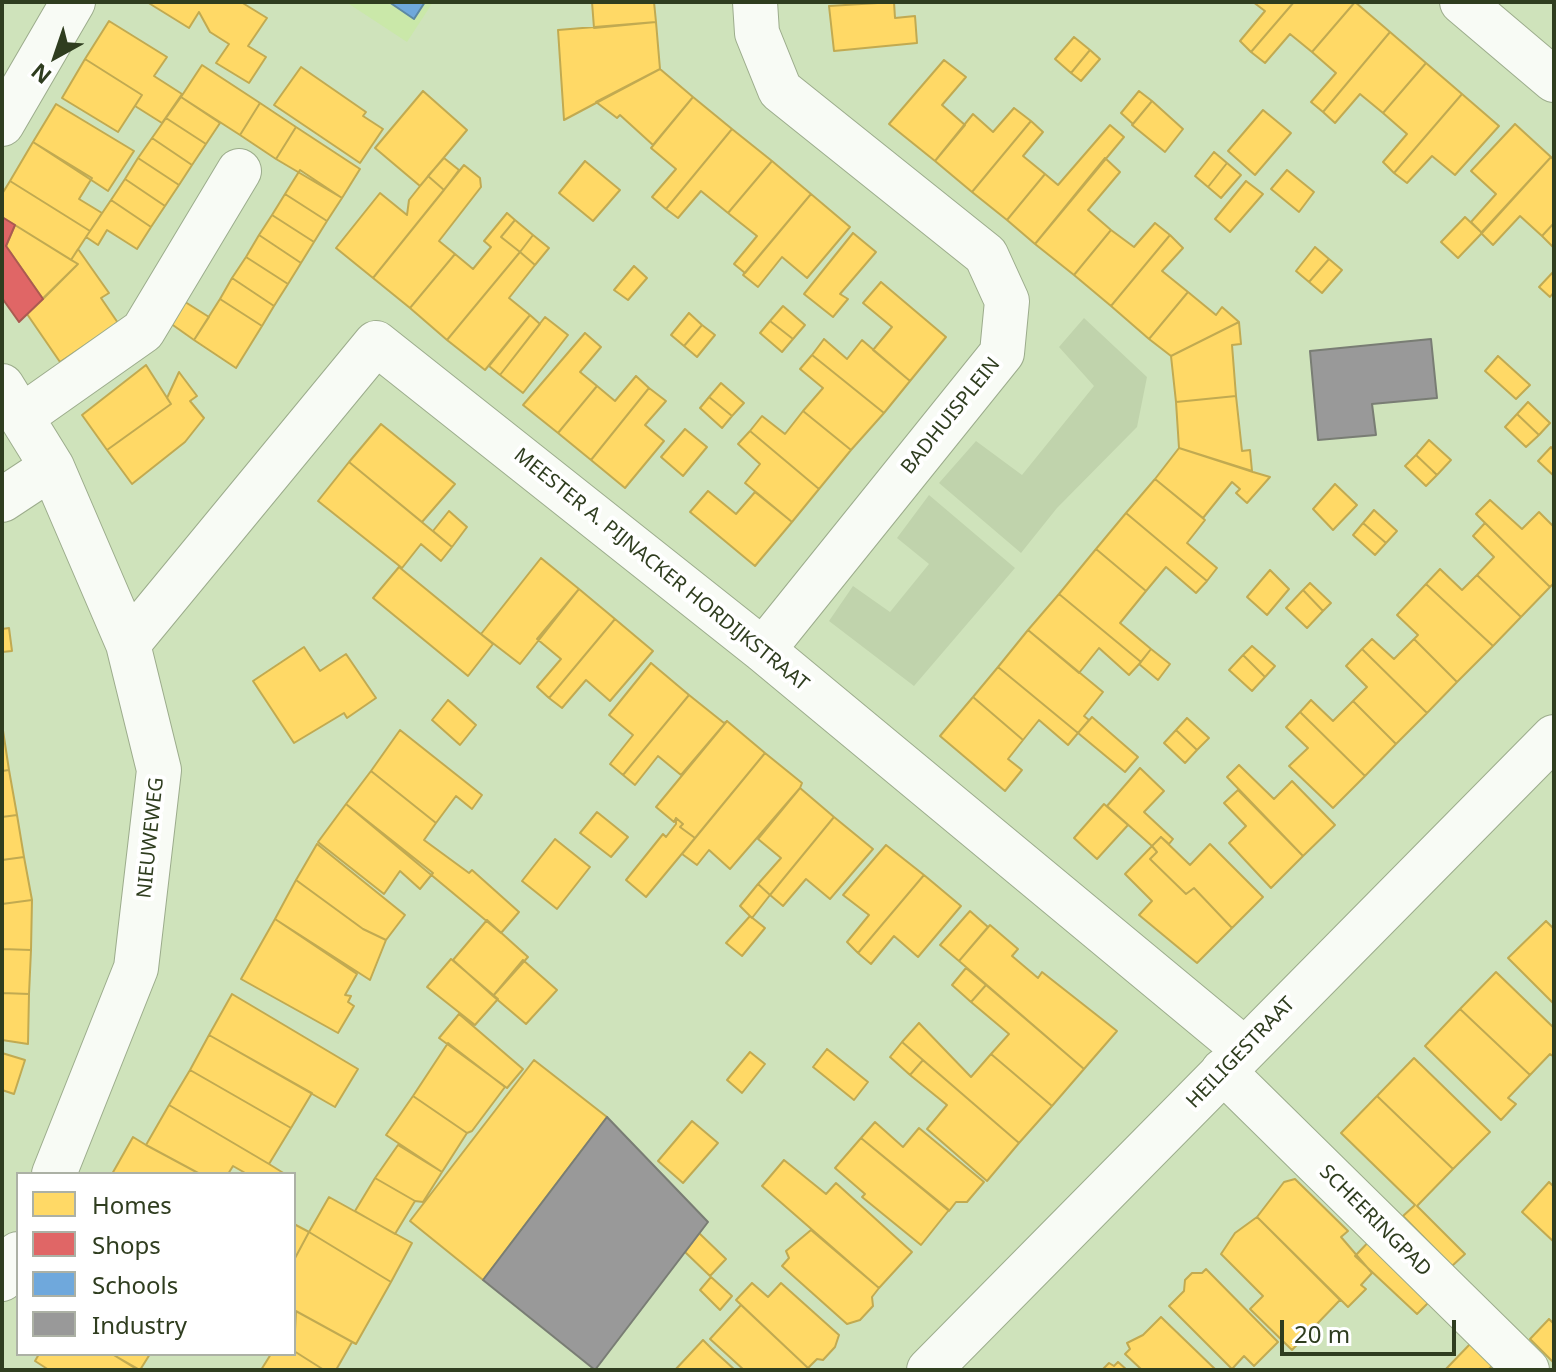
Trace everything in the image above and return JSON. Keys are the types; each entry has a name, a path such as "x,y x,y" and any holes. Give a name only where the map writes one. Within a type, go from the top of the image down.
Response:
{"street":[{"path":"2,124 73,2"},
{"name":"BADHUISPLEIN","path":"755,2 757,33 780,90 986,255 1007,301 1002,353 763,650"},
{"path":"1462,2 1554,80"},
{"name":"NIEUWEWEG","path":"55,1172 136,968 159,770 128,644 52,467 12,402 143,331 239,171"},
{"name":"MEESTER A. PIJNACKER HORDIJKSTRAAT","path":"128,644 376,343 763,650 1234,1060"},
{"path":"2,500 52,467"},
{"name":"HEILIGESTRAAT","path":"929,1370 1554,737"},
{"name":"SCHEERINGPAD","path":"1234,1060 1527,1370"},
{"path":"2,1279 16,1257"}],"shaded area":[{"path":"346,2 433,2 407,42"},
{"path":"1084,318 1147,377 1137,427 1057,508 1021,553 939,483 976,441 1022,475 1094,386 1059,347"},
{"path":"929,495 1015,568 914,686 829,621 853,586 890,612 929,564 897,538"}],"building: Homes":[{"path":"147,2 241,2 267,18 248,46 266,57 249,83 216,63 229,44 210,32 199,12 189,28"},
{"path":"592,2 654,2 656,22 594,28"},
{"path":"894,2 895,18 915,16 917,43 834,51 829,6"},
{"path":"1253,2 1294,2 1251,52 1240,41 1265,11"},
{"path":"1294,2 1355,2 1312,52 1290,34 1265,63 1251,52"},
{"path":"1355,2 1390,32 1323,112 1311,102 1336,73 1312,52"},
{"path":"109,21 167,57 154,76 182,94 162,123 135,106 142,95 85,59"},
{"path":"656,22 660,69 564,120 558,30"},
{"path":"1390,32 1426,63 1383,113 1360,94 1335,123 1323,112"},
{"path":"1074,37 1090,50 1071,73 1055,59"},
{"path":"1090,50 1100,59 1081,81 1071,73"},
{"path":"85,59 142,95 118,132 62,98"},
{"path":"944,60 966,77 942,105 965,125 935,161 889,124"},
{"path":"1426,63 1462,94 1394,173 1383,162 1407,134 1383,113"},
{"path":"202,65 260,103 240,135 181,97"},
{"path":"301,67 366,112 363,116 383,129 360,163 274,105"},
{"path":"660,69 693,97 653,145 620,115 617,118 596,102"},
{"path":"423,91 467,130 420,186 375,148"},
{"path":"1139,91 1152,101 1133,124 1121,113"},
{"path":"1462,94 1499,126 1455,175 1432,156 1407,183 1394,173"},
{"path":"181,97 220,123 206,144 166,118"},
{"path":"693,97 732,129 666,209 652,197 676,169 651,148"},
{"path":"1152,101 1183,129 1165,152 1132,125"},
{"path":"260,103 296,127 276,159 240,135"},
{"path":"56,104 134,151 108,191 33,142"},
{"path":"1014,108 1031,121 972,192 935,161 973,114 993,132"},
{"path":"1263,110 1291,133 1255,175 1228,151"},
{"path":"166,118 206,144 192,165 152,138"},
{"path":"1031,121 1043,132 1023,156 1045,174 1007,220 972,192"},
{"path":"1515,124 1551,157 1482,233 1471,222 1496,194 1471,171"},
{"path":"1110,125 1124,137 1035,244 1007,220 1045,174 1058,185"},
{"path":"296,127 360,169 342,198 276,159"},
{"path":"732,129 772,161 728,213 701,191 678,218 666,209"},
{"path":"152,138 192,165 179,185 138,158"},
{"path":"33,142 92,178 79,199 102,213 90,231 10,181"},
{"path":"1214,152 1227,163 1208,187 1195,176"},
{"path":"1551,157 1554,160 1554,223 1542,236 1520,216 1493,245 1481,233"},
{"path":"138,158 179,185 165,206 125,179"},
{"path":"444,158 459,170 444,190 428,176"},
{"path":"1105,158 1120,172 1088,210 1111,230 1074,275 1035,244"},
{"path":"585,161 620,190 593,221 559,193"},
{"path":"772,161 811,194 745,273 734,264 757,236 728,213"},
{"path":"1227,163 1241,175 1221,198 1208,187"},
{"path":"464,165 480,178 481,187 439,241 455,254 410,308 373,278"},
{"path":"300,170 342,198 327,221 285,194"},
{"path":"1287,170 1314,192 1299,212 1271,189"},
{"path":"428,176 444,190 373,278 336,248 380,193 407,215 409,200"},
{"path":"125,179 165,206 151,227 111,200"},
{"path":"10,181 90,231 71,260 2,217 2,194"},
{"path":"1246,181 1263,194 1230,232 1215,219"},
{"path":"285,194 327,221 314,242 272,215"},
{"path":"811,194 850,227 807,278 782,257 758,287 743,275"},
{"path":"111,200 151,227 137,249 107,230 98,245 86,237"},
{"path":"507,213 515,220 501,237 520,252 447,340 410,308 455,254 473,269 491,247 484,241"},
{"path":"272,215 314,242 301,263 259,235"},
{"path":"1465,217 1482,233 1458,258 1441,242"},
{"path":"515,220 533,235 520,252 501,237"},
{"path":"1155,223 1170,235 1111,306 1074,275 1111,230 1134,247"},
{"path":"1554,223 1554,248 1542,236"},
{"path":"15,225 78,264 43,299 6,246"},
{"path":"853,233 876,252 840,294 848,299 833,317 804,294"},
{"path":"259,235 301,263 288,284 246,257"},
{"path":"533,235 549,248 535,265 520,252"},
{"path":"1170,235 1183,248 1162,271 1188,292 1149,339 1111,306"},
{"path":"1315,247 1329,259 1309,282 1296,271"},
{"path":"78,249 109,293 101,298 118,323 60,362 27,314 78,264 71,260"},
{"path":"520,252 535,265 509,298 530,315 485,370 447,340"},
{"path":"246,257 288,284 274,306 232,278"},
{"path":"1329,259 1342,270 1322,293 1309,282"},
{"path":"634,266 647,278 628,300 614,290"},
{"path":"1554,271 1554,292 1550,297 1539,287"},
{"path":"232,278 274,306 262,326 220,299"},
{"path":"881,282 946,337 910,381 873,350 892,327 863,303"},
{"path":"1188,292 1216,315 1222,307 1239,322 1171,356 1149,339"},
{"path":"220,299 262,326 236,368 194,340"},
{"path":"182,300 209,317 194,340 170,323"},
{"path":"783,306 805,325 793,339 770,321"},
{"path":"689,313 702,325 684,346 671,335"},
{"path":"530,315 540,324 500,375 489,366"},
{"path":"545,317 568,335 523,393 500,375"},
{"path":"770,321 793,339 782,352 760,333"},
{"path":"1239,322 1241,344 1232,345 1236,396 1176,402 1171,356"},
{"path":"702,325 715,335 697,357 684,346"},
{"path":"585,333 601,347 580,372 597,386 558,433 523,405"},
{"path":"824,339 847,359 862,340 910,381 884,413 812,355"},
{"path":"812,355 884,413 851,450 803,411 823,388 800,369"},
{"path":"1498,356 1530,385 1516,399 1485,371"},
{"path":"146,365 171,404 107,450 82,415"},
{"path":"179,372 197,396 190,401 204,418 185,442 132,484 107,450 171,404 167,398"},
{"path":"636,376 649,388 591,460 558,433 597,386 615,401"},
{"path":"721,383 744,403 732,416 709,397"},
{"path":"649,388 666,401 645,425 664,441 625,488 591,460"},
{"path":"1236,396 1242,451 1250,450 1252,471 1179,448 1176,402"},
{"path":"709,397 732,416 722,428 700,408"},
{"path":"1528,402 1550,423 1539,435 1517,414"},
{"path":"803,411 851,450 819,489 750,431 762,416 785,434"},
{"path":"1517,414 1539,435 1526,447 1505,427"},
{"path":"381,424 455,484 422,522 349,462"},
{"path":"685,429 707,447 683,476 661,457"},
{"path":"750,431 819,489 792,522 745,483 760,464 738,444"},
{"path":"1429,440 1451,460 1437,475 1416,455"},
{"path":"1551,447 1554,451 1554,476 1538,461"},
{"path":"1179,448 1270,477 1247,503 1236,493 1240,489 1232,482 1203,518 1155,479"},
{"path":"1416,455 1437,475 1426,486 1405,466"},
{"path":"349,462 452,547 441,561 421,544 402,568 318,501"},
{"path":"1155,479 1205,520 1187,543 1217,568 1207,581 1126,513"},
{"path":"1335,484 1357,505 1333,530 1313,509"},
{"path":"708,491 736,514 755,492 792,522 755,566 690,512"},
{"path":"1490,500 1522,529 1539,512 1554,527 1554,583 1550,587 1476,514"},
{"path":"1374,510 1397,531 1386,543 1363,523"},
{"path":"449,511 467,527 452,547 433,531"},
{"path":"1126,513 1207,581 1196,593 1166,567 1146,591 1096,549"},
{"path":"1363,523 1386,543 1375,555 1353,535"},
{"path":"1485,523 1550,587 1521,617 1477,575 1494,557 1473,536"},
{"path":"1096,549 1146,591 1120,623 1151,649 1141,662 1059,594"},
{"path":"541,558 579,589 520,664 481,634"},
{"path":"399,567 493,644 468,676 373,598"},
{"path":"1440,569 1462,590 1477,575 1521,617 1493,646 1426,584"},
{"path":"1270,570 1289,589 1267,615 1247,597"},
{"path":"1310,583 1331,603 1323,611 1303,590"},
{"path":"1426,584 1493,646 1457,682 1414,639 1418,635 1397,615"},
{"path":"579,589 615,619 549,698 537,687 561,659 537,639"},
{"path":"1303,590 1323,611 1307,628 1286,608"},
{"path":"1059,594 1141,662 1129,675 1099,648 1079,673 1028,630"},
{"path":"615,619 653,651 610,701 586,680 562,708 549,698"},
{"path":"9,628 12,651 2,652 2,629"},
{"path":"1028,630 1103,692 1084,716 1089,720 1078,733 998,667"},
{"path":"1372,639 1394,659 1414,639 1457,682 1427,713 1362,649"},
{"path":"1252,646 1275,666 1265,677 1243,655"},
{"path":"304,647 320,671 346,654 376,698 347,718 344,713 294,743 253,681"},
{"path":"1151,649 1170,664 1158,680 1139,664"},
{"path":"1362,649 1427,713 1396,744 1353,701 1367,687 1346,666"},
{"path":"1243,655 1265,677 1252,691 1229,670"},
{"path":"651,663 689,695 623,775 610,764 633,735 609,715"},
{"path":"998,667 1078,733 1068,745 1039,720 1023,740 973,697"},
{"path":"689,695 724,723 727,721 681,775 658,756 635,785 623,775"},
{"path":"973,697 1023,740 1008,759 1022,770 1005,791 940,736"},
{"path":"448,700 476,725 460,745 432,720"},
{"path":"1311,700 1333,721 1353,701 1396,744 1365,776 1300,712"},
{"path":"1300,712 1365,776 1333,808 1289,766 1308,748 1286,727"},
{"path":"1092,717 1138,757 1125,772 1078,733"},
{"path":"1187,718 1209,738 1197,750 1176,730"},
{"path":"727,721 765,753 695,838 680,827 683,824 676,818 674,822 656,807"},
{"path":"2,724 9,770 2,771"},
{"path":"400,730 482,795 472,809 456,796 436,823 371,771"},
{"path":"1176,730 1197,750 1185,763 1164,743"},
{"path":"765,753 802,783 800,788 730,869 709,850 697,865 682,854"},
{"path":"1239,765 1274,799 1292,781 1335,825 1303,856 1227,777"},
{"path":"1140,768 1164,791 1144,812 1173,839 1169,844 1161,837 1152,846 1107,806"},
{"path":"9,770 17,815 2,817 2,771"},
{"path":"371,771 436,823 424,840 469,873 472,870 519,912 501,933 346,804"},
{"path":"800,788 834,817 770,895 758,884 781,858 758,839"},
{"path":"1238,790 1303,856 1271,888 1229,843 1246,826 1224,803"},
{"path":"346,804 433,873 420,889 400,871 384,894 318,842"},
{"path":"1104,804 1128,825 1097,859 1074,838"},
{"path":"597,812 628,837 611,857 580,833"},
{"path":"17,815 24,857 2,860 2,817"},
{"path":"834,817 873,849 830,899 806,879 783,906 770,895"},
{"path":"676,818 683,824 680,827 695,838 646,897 626,880 663,834 666,837 676,824"},
{"path":"1161,837 1190,865 1210,844 1263,897 1232,928 1194,888 1186,894 1150,859 1157,852 1152,846"},
{"path":"555,839 590,867 557,909 522,881"},
{"path":"317,844 405,915 386,940 363,929 296,880"},
{"path":"886,845 924,875 858,953 847,942 869,915 843,895"},
{"path":"1152,846 1157,852 1150,859 1186,894 1194,888 1232,928 1197,963 1139,915 1152,901 1125,874"},
{"path":"24,857 32,900 2,904 2,860"},
{"path":"924,875 961,906 918,957 894,936 871,964 858,953"},
{"path":"296,880 363,929 386,940 370,980 275,919"},
{"path":"758,884 770,895 752,918 740,906"},
{"path":"32,900 31,950 2,949 2,904"},
{"path":"970,911 988,927 959,961 940,945"},
{"path":"750,916 765,928 742,956 726,943"},
{"path":"275,919 357,974 345,995 351,996 348,1002 354,1006 338,1033 241,979"},
{"path":"487,920 528,957 493,996 453,960"},
{"path":"1546,921 1554,929 1554,1004 1508,958"},
{"path":"990,925 1018,949 1012,956 1038,978 1042,972 1117,1031 1084,1069 959,961"},
{"path":"2,949 31,950 29,994 2,993"},
{"path":"451,959 498,999 475,1025 427,987"},
{"path":"523,960 557,990 526,1024 493,996"},
{"path":"966,968 986,985 971,1002 952,985"},
{"path":"1496,972 1554,1028 1554,1057 1550,1054 1530,1075 1460,1009"},
{"path":"986,985 1084,1069 1052,1106 991,1054 1009,1034 971,1002"},
{"path":"2,993 29,994 28,1044 2,1040"},
{"path":"232,994 358,1069 335,1107 209,1035"},
{"path":"1460,1009 1530,1075 1508,1098 1516,1104 1501,1120 1425,1046"},
{"path":"459,1014 523,1069 507,1088 439,1038"},
{"path":"919,1023 971,1077 991,1054 1052,1106 1019,1143 902,1042"},
{"path":"209,1035 312,1093 291,1128 190,1070"},
{"path":"902,1042 923,1060 910,1075 890,1057"},
{"path":"448,1043 505,1087 472,1131 467,1133 413,1096"},
{"path":"827,1049 868,1082 854,1100 813,1067"},
{"path":"750,1052 765,1064 742,1093 727,1080"},
{"path":"2,1053 25,1060 14,1094 2,1090"},
{"path":"1414,1058 1490,1132 1453,1169 1377,1096"},
{"path":"534,1060 607,1117 483,1280 410,1221"},
{"path":"923,1060 1019,1143 987,1181 927,1129 947,1105 910,1075"},
{"path":"190,1070 291,1128 269,1164 169,1105"},
{"path":"413,1096 467,1133 442,1172 386,1135"},
{"path":"1377,1096 1453,1169 1417,1206 1465,1254 1452,1266 1403,1216 1415,1205 1341,1133"},
{"path":"169,1105 282,1172 244,1172 233,1166 229,1172 196,1172 146,1145"},
{"path":"692,1121 718,1143 683,1183 658,1161"},
{"path":"875,1122 903,1147 919,1128 984,1182 967,1202 956,1202 949,1211 861,1138"},
{"path":"133,1137 196,1172 113,1172"},
{"path":"861,1138 949,1210 921,1245 862,1197 865,1194 835,1168"},
{"path":"398,1145 442,1172 423,1202 415,1201 375,1178"},
{"path":"784,1160 826,1194 836,1183 912,1252 879,1288 762,1186"},
{"path":"375,1178 415,1201 395,1234 355,1211"},
{"path":"1295,1179 1348,1231 1341,1237 1372,1273 1361,1285 1366,1289 1348,1307 1257,1217 1284,1182"},
{"path":"1549,1182 1554,1187 1554,1242 1522,1212"},
{"path":"329,1197 412,1243 391,1282 309,1232"},
{"path":"1257,1217 1340,1300 1292,1350 1250,1309 1263,1296 1221,1254 1235,1233"},
{"path":"296,1225 309,1232 296,1256"},
{"path":"811,1230 879,1288 872,1297 873,1306 860,1320 847,1324 782,1266 789,1258 786,1251"},
{"path":"309,1232 391,1282 356,1344 296,1311 296,1256"},
{"path":"1378,1232 1438,1293 1417,1314 1355,1256"},
{"path":"699,1233 726,1259 710,1276 685,1252"},
{"path":"1206,1269 1278,1342 1254,1366 1244,1356 1232,1369 1169,1306 1184,1291 1185,1280 1192,1273 1202,1273"},
{"path":"711,1277 732,1296 720,1310 700,1290"},
{"path":"752,1283 768,1297 781,1283 839,1335 835,1347 823,1360 817,1359 808,1368 736,1300"},
{"path":"741,1305 807,1370 744,1370 710,1339"},
{"path":"296,1311 352,1342 336,1370 324,1370 296,1352"},
{"path":"1161,1317 1216,1370 1142,1370 1125,1354 1130,1349 1127,1343 1143,1335"},
{"path":"1549,1319 1554,1324 1554,1363 1530,1339"},
{"path":"703,1340 712,1349 735,1370 675,1370"},
{"path":"1471,1343 1493,1365 1488,1370 1445,1370"},
{"path":"296,1352 324,1370 261,1370 270,1356 296,1356"},
{"path":"38,1356 115,1356 138,1370 49,1370 35,1361"},
{"path":"116,1356 149,1356 140,1370"},
{"path":"1118,1362 1127,1370 1102,1370 1109,1363 1114,1366"}],"building: Shops":[{"path":"2,217 15,225 6,246 43,299 19,322 2,298"}],"building: Schools":[{"path":"389,2 425,2 414,19"}],"building: Industry":[{"path":"1431,339 1437,398 1372,404 1376,435 1318,440 1310,351"},
{"path":"607,1117 708,1222 595,1370 483,1280"}]}
